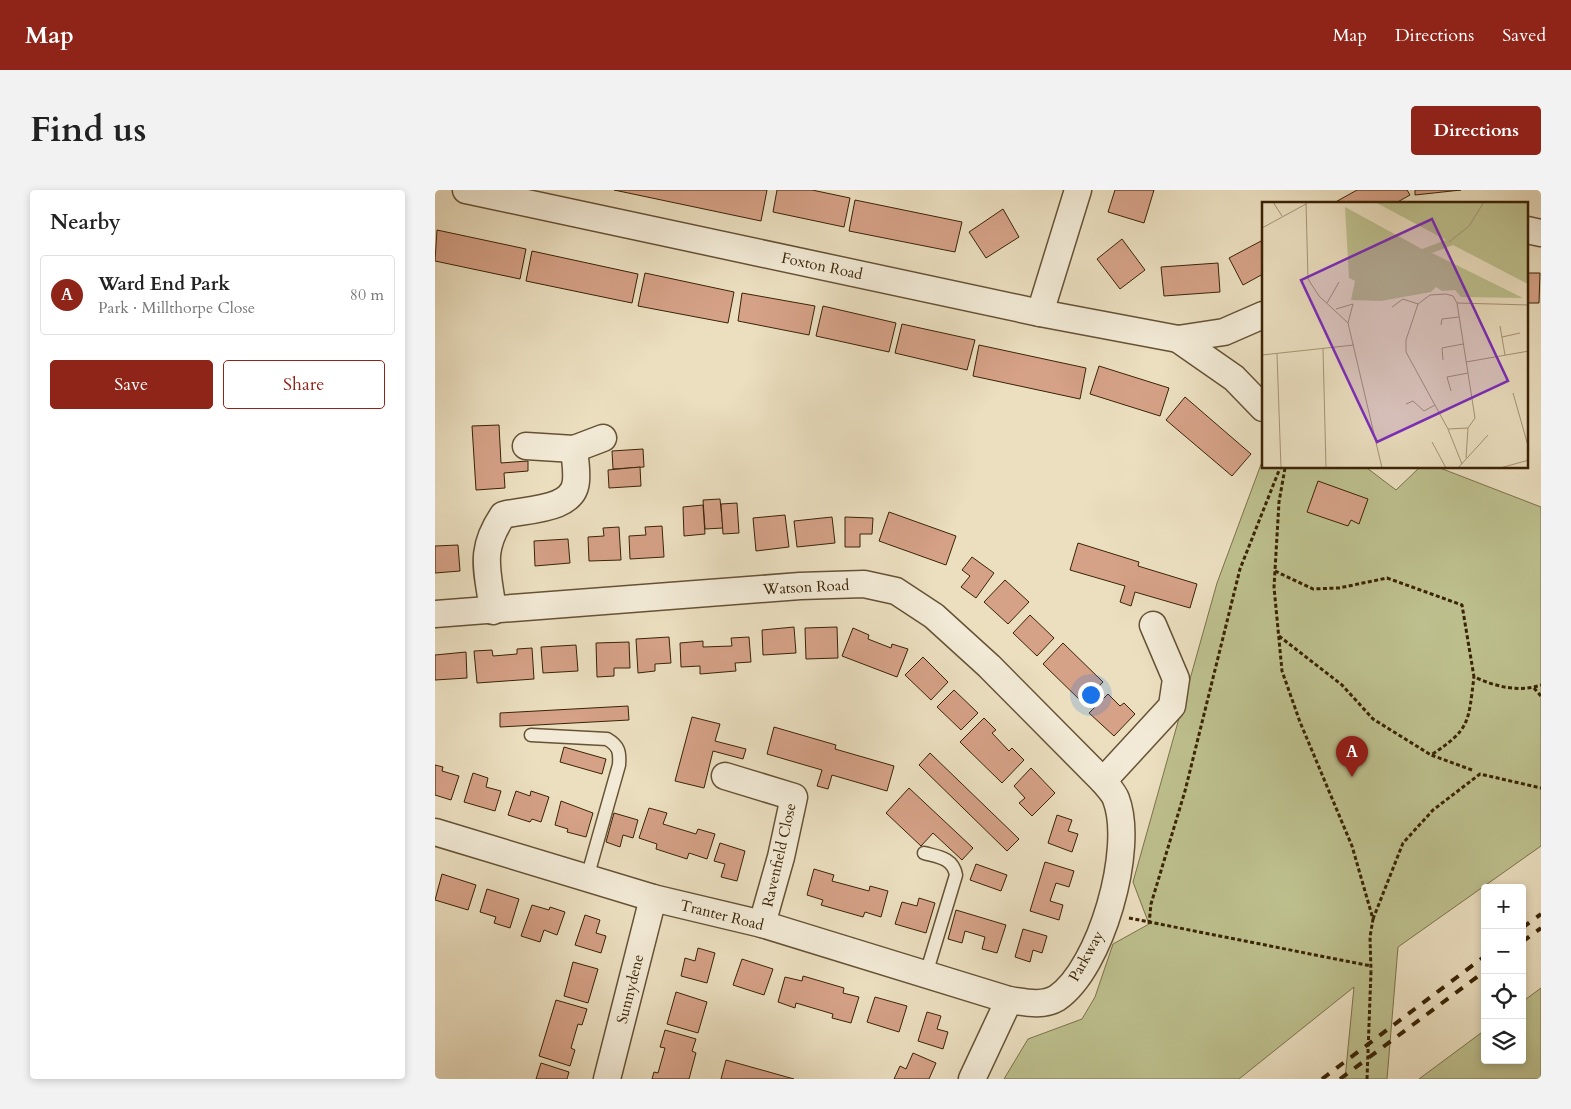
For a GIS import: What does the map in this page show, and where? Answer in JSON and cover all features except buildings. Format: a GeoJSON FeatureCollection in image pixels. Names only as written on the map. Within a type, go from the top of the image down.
{"type":"FeatureCollection","features":[{"type":"Feature","properties":{"kind":"street","name":"Foxton Road"},"geometry":{"type":"LineString","coordinates":[[466,190],[1039,313],[1178,338]]}},
{"type":"Feature","properties":{"kind":"street"},"geometry":{"type":"LineString","coordinates":[[1039,313],[1078,190]]}},
{"type":"Feature","properties":{"kind":"street"},"geometry":{"type":"LineString","coordinates":[[1178,338],[1224,332],[1262,315]]}},
{"type":"Feature","properties":{"kind":"street"},"geometry":{"type":"LineString","coordinates":[[1178,338],[1235,378],[1262,407]]}},
{"type":"Feature","properties":{"kind":"street"},"geometry":{"type":"LineString","coordinates":[[526,446],[574,449],[603,438]]}},
{"type":"Feature","properties":{"kind":"street"},"geometry":{"type":"LineString","coordinates":[[493,611],[486,551],[491,533],[503,515],[555,506],[571,496],[576,482],[574,449]]}},
{"type":"Feature","properties":{"kind":"street","name":"Watson Road"},"geometry":{"type":"LineString","coordinates":[[435,614],[799,586],[864,584],[896,591],[941,622],[989,666],[1103,781]]}},
{"type":"Feature","properties":{"kind":"street"},"geometry":{"type":"LineString","coordinates":[[1103,781],[1172,706],[1176,680],[1153,625]]}},
{"type":"Feature","properties":{"kind":"street","name":"Ravenfield Close"},"geometry":{"type":"LineString","coordinates":[[725,776],[794,797],[781,857],[762,924]]}},
{"type":"Feature","properties":{"kind":"street","name":"Parkway"},"geometry":{"type":"LineString","coordinates":[[1009,1000],[1037,1004],[1055,999],[1074,983],[1087,961],[1109,912],[1120,868],[1122,828],[1116,798],[1103,781]]}},
{"type":"Feature","properties":{"kind":"street","name":"Tranter Road"},"geometry":{"type":"LineString","coordinates":[[435,832],[653,898],[762,924],[1009,1000]]}},
{"type":"Feature","properties":{"kind":"street","name":"Sunnydene"},"geometry":{"type":"LineString","coordinates":[[607,1079],[653,898]]}},
{"type":"Feature","properties":{"kind":"street"},"geometry":{"type":"LineString","coordinates":[[972,1079],[1009,1000]]}},
{"type":"Feature","properties":{"kind":"lane"},"geometry":{"type":"LineString","coordinates":[[531,735],[607,739],[614,743],[620,751],[619,764],[587,878]]}},
{"type":"Feature","properties":{"kind":"lane"},"geometry":{"type":"LineString","coordinates":[[924,852],[947,859],[955,868],[956,875],[926,974]]}},
{"type":"Feature","properties":{"kind":"path"},"geometry":{"type":"LineString","coordinates":[[1280,469],[1240,570],[1185,791],[1151,904],[1149,924],[1371,966]]}},
{"type":"Feature","properties":{"kind":"path"},"geometry":{"type":"LineString","coordinates":[[1285,469],[1279,502],[1275,571],[1282,671],[1300,722],[1351,846],[1373,919]]}},
{"type":"Feature","properties":{"kind":"path"},"geometry":{"type":"LineString","coordinates":[[1275,571],[1313,589],[1339,588],[1387,578],[1462,605],[1474,677],[1468,719],[1456,738],[1431,755]]}},
{"type":"Feature","properties":{"kind":"path"},"geometry":{"type":"LineString","coordinates":[[1279,636],[1342,685],[1373,719],[1431,755],[1472,770]]}},
{"type":"Feature","properties":{"kind":"path"},"geometry":{"type":"LineString","coordinates":[[1474,677],[1500,688],[1534,688],[1541,685]]}},
{"type":"Feature","properties":{"kind":"path"},"geometry":{"type":"LineString","coordinates":[[1534,688],[1541,696]]}},
{"type":"Feature","properties":{"kind":"path"},"geometry":{"type":"LineString","coordinates":[[1367,1079],[1371,971],[1370,937],[1373,919],[1403,843],[1433,810],[1480,774],[1541,788]]}},
{"type":"Feature","properties":{"kind":"green space"},"geometry":{"type":"Polygon","coordinates":[[[1262,462],[1262,469],[1368,469],[1396,490],[1418,469],[1443,469],[1541,507],[1541,846],[1487,884],[1481,884],[1481,888],[1398,947],[1387,1079],[1345,1079],[1354,987],[1239,1079],[1004,1079],[1028,1039],[1082,1019],[1095,997],[1113,944],[1149,924],[1133,882],[1217,583],[1262,462]]]}},
{"type":"Feature","properties":{"kind":"green space"},"geometry":{"type":"Polygon","coordinates":[[[1541,988],[1541,1079],[1419,1079],[1481,1033],[1481,1064],[1526,1064],[1526,999],[1541,988]]]}},
{"type":"Feature","properties":{"kind":"railway"},"geometry":{"type":"LineString","coordinates":[[1526,925],[1541,914]]}},
{"type":"Feature","properties":{"kind":"railway"},"geometry":{"type":"LineString","coordinates":[[1526,939],[1541,928]]}},
{"type":"Feature","properties":{"kind":"railway"},"geometry":{"type":"LineString","coordinates":[[1322,1079],[1481,959]]}},
{"type":"Feature","properties":{"kind":"railway"},"geometry":{"type":"LineString","coordinates":[[1340,1079],[1481,974]]}},
{"type":"Feature","properties":{"kind":"place","name":"Ward End Park"},"geometry":{"type":"Point","coordinates":[1352,777]}}]}
